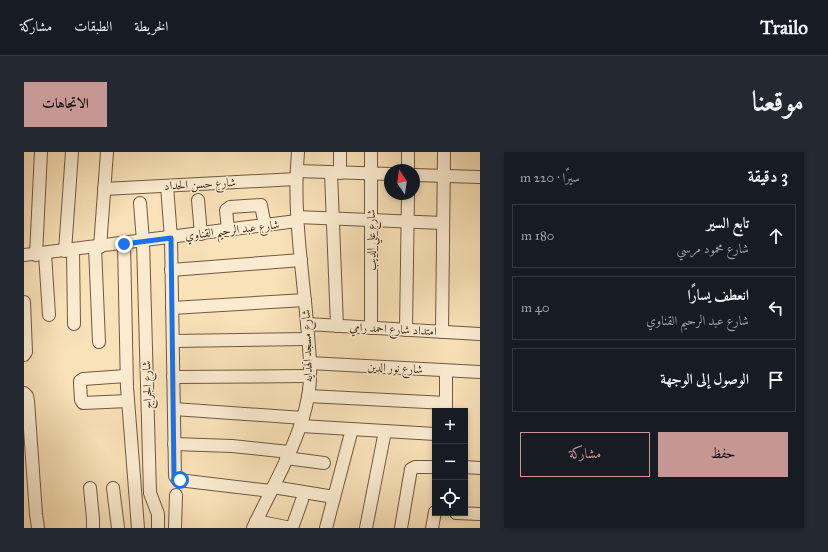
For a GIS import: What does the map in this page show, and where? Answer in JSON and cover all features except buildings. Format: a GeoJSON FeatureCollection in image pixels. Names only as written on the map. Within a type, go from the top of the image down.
{"type":"FeatureCollection","features":[{"type":"Feature","properties":{"kind":"street"},"geometry":{"type":"LineString","coordinates":[[41,152],[35,255],[49,315]]}},
{"type":"Feature","properties":{"kind":"street"},"geometry":{"type":"LineString","coordinates":[[72,152],[69,251],[74,324]]}},
{"type":"Feature","properties":{"kind":"street"},"geometry":{"type":"LineString","coordinates":[[99,342],[98,247],[107,152]]}},
{"type":"Feature","properties":{"kind":"street","name":"شارع مسجد الهدايه"},"geometry":{"type":"LineString","coordinates":[[255,524],[302,422],[308,396],[308,339],[297,219],[296,175],[298,152]]}},
{"type":"Feature","properties":{"kind":"street"},"geometry":{"type":"LineString","coordinates":[[337,326],[333,218],[336,173],[340,152]]}},
{"type":"Feature","properties":{"kind":"street","name":"شارع علي الديب"},"geometry":{"type":"LineString","coordinates":[[371,152],[371,328]]}},
{"type":"Feature","properties":{"kind":"street"},"geometry":{"type":"LineString","coordinates":[[408,152],[408,164]]}},
{"type":"Feature","properties":{"kind":"street"},"geometry":{"type":"LineString","coordinates":[[442,332],[444,152]]}},
{"type":"Feature","properties":{"kind":"street","name":"شارع حسن الحداد"},"geometry":{"type":"LineString","coordinates":[[104,189],[167,186],[296,175],[336,173],[384,174]]}},
{"type":"Feature","properties":{"kind":"street"},"geometry":{"type":"LineString","coordinates":[[420,175],[480,177]]}},
{"type":"Feature","properties":{"kind":"street"},"geometry":{"type":"LineString","coordinates":[[167,186],[171,238],[174,476],[180,480],[334,496]]}},
{"type":"Feature","properties":{"kind":"street"},"geometry":{"type":"LineString","coordinates":[[198,200],[201,234]]}},
{"type":"Feature","properties":{"kind":"street"},"geometry":{"type":"LineString","coordinates":[[406,330],[408,200]]}},
{"type":"Feature","properties":{"kind":"street","name":"شارع الجراج"},"geometry":{"type":"LineString","coordinates":[[140,203],[143,241],[150,493],[158,514],[158,528]]}},
{"type":"Feature","properties":{"kind":"street"},"geometry":{"type":"LineString","coordinates":[[228,230],[226,210],[230,207],[261,205],[265,226]]}},
{"type":"Feature","properties":{"kind":"street","name":"شارع عبد الرحيم القناوي"},"geometry":{"type":"LineString","coordinates":[[35,255],[265,226],[297,219],[333,218],[443,223]]}},
{"type":"Feature","properties":{"kind":"street"},"geometry":{"type":"LineString","coordinates":[[124,244],[126,376],[138,528]]}},
{"type":"Feature","properties":{"kind":"street"},"geometry":{"type":"LineString","coordinates":[[171,270],[301,260]]}},
{"type":"Feature","properties":{"kind":"street"},"geometry":{"type":"LineString","coordinates":[[172,308],[305,300]]}},
{"type":"Feature","properties":{"kind":"street"},"geometry":{"type":"LineString","coordinates":[[24,302],[26,352],[24,355]]}},
{"type":"Feature","properties":{"kind":"street","name":"امتداد شارع احمد رامي"},"geometry":{"type":"LineString","coordinates":[[307,324],[480,334]]}},
{"type":"Feature","properties":{"kind":"street"},"geometry":{"type":"LineString","coordinates":[[172,341],[308,339]]}},
{"type":"Feature","properties":{"kind":"street","name":"شارع نور الدين"},"geometry":{"type":"LineString","coordinates":[[173,377],[309,370],[480,372]]}},
{"type":"Feature","properties":{"kind":"street"},"geometry":{"type":"LineString","coordinates":[[308,396],[446,407],[446,371]]}},
{"type":"Feature","properties":{"kind":"street"},"geometry":{"type":"LineString","coordinates":[[126,376],[81,380],[80,383],[83,403],[128,400]]}},
{"type":"Feature","properties":{"kind":"street"},"geometry":{"type":"LineString","coordinates":[[24,393],[27,396],[29,480],[38,528]]}},
{"type":"Feature","properties":{"kind":"street"},"geometry":{"type":"LineString","coordinates":[[174,409],[302,422],[352,429],[432,434]]}},
{"type":"Feature","properties":{"kind":"street"},"geometry":{"type":"LineString","coordinates":[[326,528],[352,429]]}},
{"type":"Feature","properties":{"kind":"street"},"geometry":{"type":"LineString","coordinates":[[366,528],[385,431]]}},
{"type":"Feature","properties":{"kind":"street"},"geometry":{"type":"LineString","coordinates":[[174,444],[232,446],[288,455],[324,464]]}},
{"type":"Feature","properties":{"kind":"street"},"geometry":{"type":"LineString","coordinates":[[401,528],[412,468],[432,467]]}},
{"type":"Feature","properties":{"kind":"street"},"geometry":{"type":"LineString","coordinates":[[468,467],[480,468]]}},
{"type":"Feature","properties":{"kind":"street"},"geometry":{"type":"LineString","coordinates":[[90,488],[93,528]]}},
{"type":"Feature","properties":{"kind":"street"},"geometry":{"type":"LineString","coordinates":[[114,488],[118,528]]}},
{"type":"Feature","properties":{"kind":"street"},"geometry":{"type":"LineString","coordinates":[[175,528],[176,495]]}},
{"type":"Feature","properties":{"kind":"street"},"geometry":{"type":"LineString","coordinates":[[255,524],[291,528],[302,500]]}},
{"type":"Feature","properties":{"kind":"street"},"geometry":{"type":"LineString","coordinates":[[136,502],[154,502]]}},
{"type":"Feature","properties":{"kind":"street"},"geometry":{"type":"LineString","coordinates":[[468,514],[480,514]]}},
{"type":"Feature","properties":{"kind":"street"},"geometry":{"type":"LineString","coordinates":[[432,528],[434,516]]}},
{"type":"Feature","properties":{"kind":"route"},"geometry":{"type":"LineString","coordinates":[[124,244],[171,238],[174,476],[180,480]]}}]}
